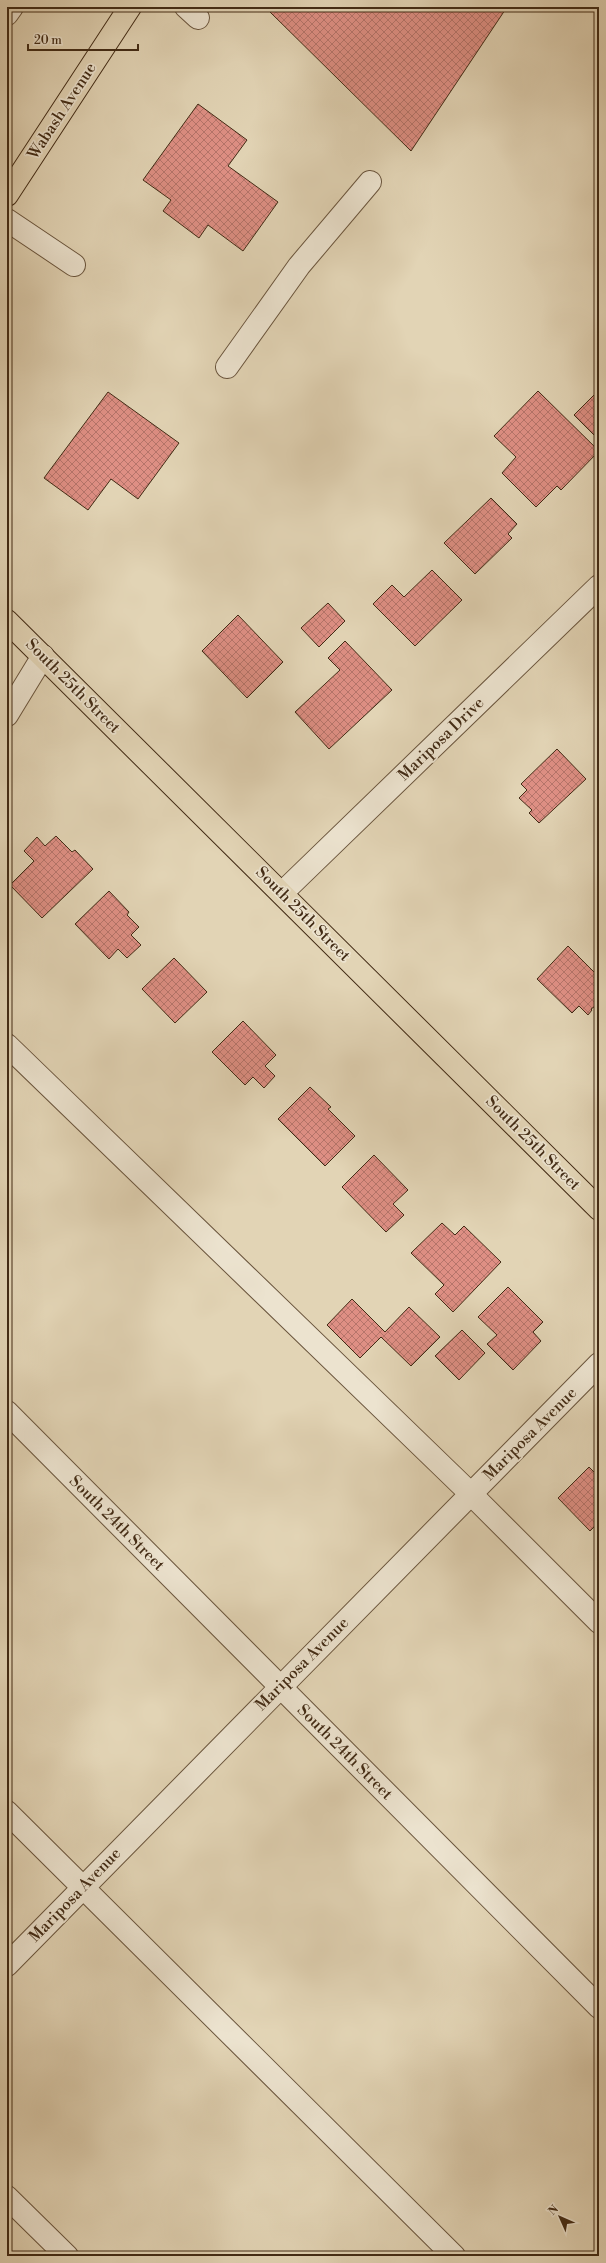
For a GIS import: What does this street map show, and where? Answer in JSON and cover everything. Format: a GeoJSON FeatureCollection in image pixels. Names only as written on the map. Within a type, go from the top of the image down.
{"type":"FeatureCollection","features":[{"type":"Feature","properties":{"kind":"main road","name":"Wabash Avenue"},"geometry":{"type":"LineString","coordinates":[[7,195],[130,7]]}},
{"type":"Feature","properties":{"kind":"main road","name":"South 25th Street"},"geometry":{"type":"LineString","coordinates":[[7,621],[599,1209]]}},
{"type":"Feature","properties":{"kind":"street"},"geometry":{"type":"LineString","coordinates":[[7,14],[12,7]]}},
{"type":"Feature","properties":{"kind":"street"},"geometry":{"type":"LineString","coordinates":[[227,368],[299,266],[370,182]]}},
{"type":"Feature","properties":{"kind":"street"},"geometry":{"type":"LineString","coordinates":[[7,220],[74,266]]}},
{"type":"Feature","properties":{"kind":"street","name":"Mariposa Drive"},"geometry":{"type":"LineString","coordinates":[[282,893],[599,586]]}},
{"type":"Feature","properties":{"kind":"street"},"geometry":{"type":"LineString","coordinates":[[7,715],[43,656]]}},
{"type":"Feature","properties":{"kind":"street"},"geometry":{"type":"LineString","coordinates":[[7,1045],[471,1494],[599,1622]]}},
{"type":"Feature","properties":{"kind":"street","name":"Mariposa Avenue"},"geometry":{"type":"LineString","coordinates":[[7,1965],[279,1686],[599,1364]]}},
{"type":"Feature","properties":{"kind":"street","name":"South 24th Street"},"geometry":{"type":"LineString","coordinates":[[7,1412],[599,2007]]}},
{"type":"Feature","properties":{"kind":"street"},"geometry":{"type":"LineString","coordinates":[[7,1812],[454,2256]]}},
{"type":"Feature","properties":{"kind":"street"},"geometry":{"type":"LineString","coordinates":[[7,2197],[67,2256]]}},
{"type":"Feature","properties":{"kind":"building"},"geometry":{"type":"Polygon","coordinates":[[[272,7],[507,7],[411,151],[269,11],[272,7]]]}},
{"type":"Feature","properties":{"kind":"building"},"geometry":{"type":"Polygon","coordinates":[[[198,104],[247,140],[228,166],[278,202],[243,251],[208,225],[199,238],[163,211],[171,200],[143,180],[198,104]]]}},
{"type":"Feature","properties":{"kind":"building"},"geometry":{"type":"Polygon","coordinates":[[[599,390],[599,440],[574,415],[599,390]]]}},
{"type":"Feature","properties":{"kind":"building"},"geometry":{"type":"Polygon","coordinates":[[[538,391],[599,451],[561,490],[557,486],[536,507],[502,473],[516,457],[494,436],[538,391]]]}},
{"type":"Feature","properties":{"kind":"building"},"geometry":{"type":"Polygon","coordinates":[[[108,392],[179,443],[138,499],[111,479],[88,510],[44,478],[108,392]]]}},
{"type":"Feature","properties":{"kind":"building"},"geometry":{"type":"Polygon","coordinates":[[[491,498],[517,524],[508,534],[512,538],[475,574],[444,543],[491,498]]]}},
{"type":"Feature","properties":{"kind":"building"},"geometry":{"type":"Polygon","coordinates":[[[432,570],[462,600],[415,646],[373,604],[392,585],[404,597],[432,570]]]}},
{"type":"Feature","properties":{"kind":"building"},"geometry":{"type":"Polygon","coordinates":[[[328,603],[345,621],[319,647],[301,628],[328,603]]]}},
{"type":"Feature","properties":{"kind":"building"},"geometry":{"type":"Polygon","coordinates":[[[238,615],[283,662],[247,698],[202,651],[238,615]]]}},
{"type":"Feature","properties":{"kind":"building"},"geometry":{"type":"Polygon","coordinates":[[[345,641],[392,690],[329,749],[295,712],[340,670],[328,658],[345,641]]]}},
{"type":"Feature","properties":{"kind":"building"},"geometry":{"type":"Polygon","coordinates":[[[557,749],[586,779],[539,823],[529,813],[532,810],[519,798],[527,790],[521,784],[557,749]]]}},
{"type":"Feature","properties":{"kind":"building"},"geometry":{"type":"Polygon","coordinates":[[[56,836],[72,852],[75,850],[93,869],[42,918],[10,885],[34,861],[24,851],[37,837],[45,846],[56,836]]]}},
{"type":"Feature","properties":{"kind":"building"},"geometry":{"type":"Polygon","coordinates":[[[109,891],[129,912],[127,915],[139,927],[131,935],[141,945],[127,958],[118,949],[109,959],[75,924],[109,891]]]}},
{"type":"Feature","properties":{"kind":"building"},"geometry":{"type":"Polygon","coordinates":[[[568,946],[599,977],[599,1010],[594,1007],[588,1015],[579,1006],[572,1013],[537,979],[568,946]]]}},
{"type":"Feature","properties":{"kind":"building"},"geometry":{"type":"Polygon","coordinates":[[[174,958],[207,992],[175,1023],[142,989],[174,958]]]}},
{"type":"Feature","properties":{"kind":"building"},"geometry":{"type":"Polygon","coordinates":[[[243,1021],[276,1055],[265,1066],[275,1076],[264,1088],[253,1077],[245,1085],[212,1052],[243,1021]]]}},
{"type":"Feature","properties":{"kind":"building"},"geometry":{"type":"Polygon","coordinates":[[[310,1087],[331,1107],[328,1109],[355,1136],[325,1166],[278,1119],[310,1087]]]}},
{"type":"Feature","properties":{"kind":"building"},"geometry":{"type":"Polygon","coordinates":[[[374,1155],[408,1190],[393,1204],[404,1215],[386,1232],[342,1187],[374,1155]]]}},
{"type":"Feature","properties":{"kind":"building"},"geometry":{"type":"Polygon","coordinates":[[[442,1223],[455,1235],[464,1226],[501,1262],[453,1312],[435,1294],[444,1285],[411,1253],[442,1223]]]}},
{"type":"Feature","properties":{"kind":"building"},"geometry":{"type":"Polygon","coordinates":[[[508,1287],[543,1322],[533,1332],[541,1341],[513,1370],[487,1344],[497,1335],[478,1317],[508,1287]]]}},
{"type":"Feature","properties":{"kind":"building"},"geometry":{"type":"Polygon","coordinates":[[[352,1299],[385,1332],[409,1307],[440,1337],[411,1366],[381,1337],[360,1358],[327,1325],[352,1299]]]}},
{"type":"Feature","properties":{"kind":"building"},"geometry":{"type":"Polygon","coordinates":[[[462,1330],[485,1353],[459,1380],[435,1356],[462,1330]]]}},
{"type":"Feature","properties":{"kind":"building"},"geometry":{"type":"Polygon","coordinates":[[[589,1467],[599,1477],[599,1522],[590,1531],[558,1498],[589,1467]]]}}]}
